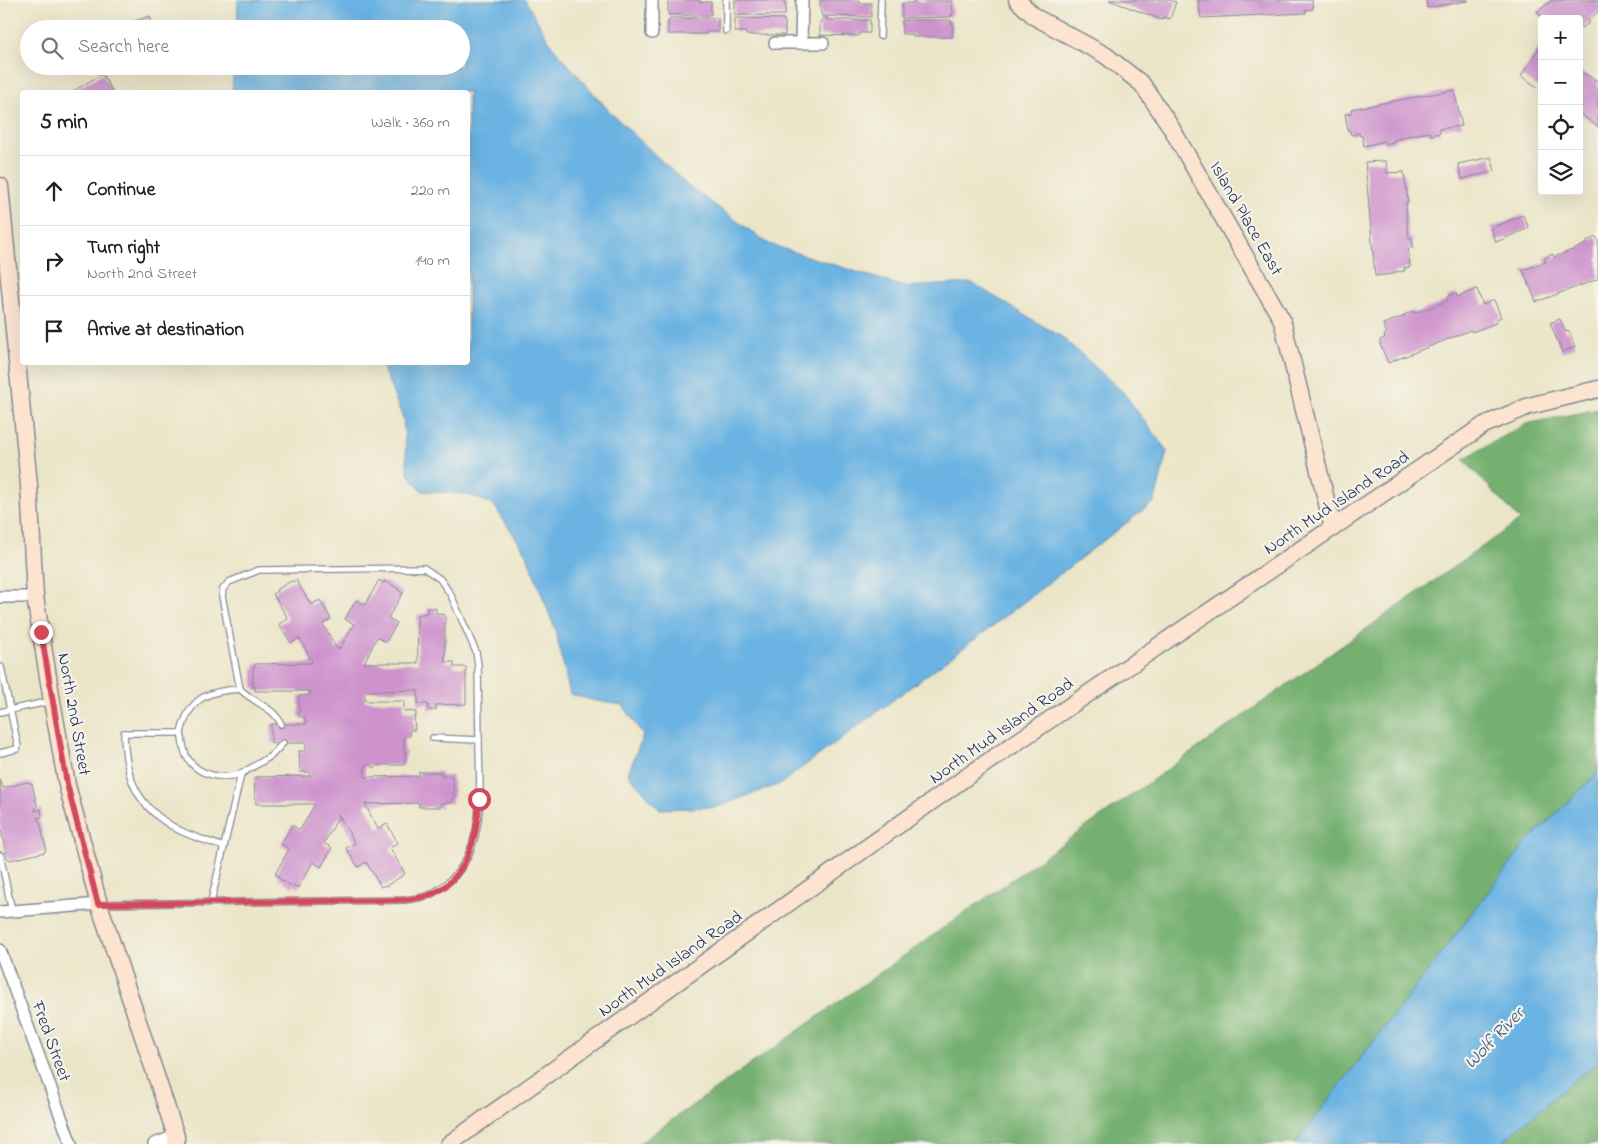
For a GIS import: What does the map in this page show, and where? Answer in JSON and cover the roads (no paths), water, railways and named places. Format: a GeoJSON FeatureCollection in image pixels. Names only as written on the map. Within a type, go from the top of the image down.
{"type":"FeatureCollection","features":[{"type":"Feature","properties":{"kind":"street"},"geometry":{"type":"LineString","coordinates":[[652,0],[652,33]]}},
{"type":"Feature","properties":{"kind":"street"},"geometry":{"type":"LineString","coordinates":[[801,43],[802,0]]}},
{"type":"Feature","properties":{"kind":"street","name":"Island Place East"},"geometry":{"type":"LineString","coordinates":[[1017,0],[1035,17],[1105,55],[1142,84],[1169,124],[1282,320],[1333,528]]}},
{"type":"Feature","properties":{"kind":"street"},"geometry":{"type":"LineString","coordinates":[[775,43],[823,43]]}},
{"type":"Feature","properties":{"kind":"street","name":"North 2nd Street"},"geometry":{"type":"LineString","coordinates":[[0,186],[6,305],[29,485],[36,597],[67,784],[98,904],[176,1140]]}},
{"type":"Feature","properties":{"kind":"street","name":"North Mud Island Road"},"geometry":{"type":"LineString","coordinates":[[449,1144],[986,763],[1484,426],[1529,406],[1598,389]]}},
{"type":"Feature","properties":{"kind":"street"},"geometry":{"type":"LineString","coordinates":[[0,597],[36,597]]}},
{"type":"Feature","properties":{"kind":"street"},"geometry":{"type":"LineString","coordinates":[[6,912],[98,904]]}},
{"type":"Feature","properties":{"kind":"street","name":"Fred Street"},"geometry":{"type":"LineString","coordinates":[[0,950],[71,1144]]}},
{"type":"Feature","properties":{"kind":"street"},"geometry":{"type":"LineString","coordinates":[[154,1144],[176,1140]]}},
{"type":"Feature","properties":{"kind":"lane"},"geometry":{"type":"LineString","coordinates":[[726,0],[726,31]]}},
{"type":"Feature","properties":{"kind":"lane"},"geometry":{"type":"LineString","coordinates":[[880,36],[881,0]]}},
{"type":"Feature","properties":{"kind":"lane"},"geometry":{"type":"LineString","coordinates":[[98,904],[404,900],[427,896],[440,889],[456,875],[466,860],[478,818],[478,665],[476,652],[451,595],[440,580],[424,568],[259,570],[229,582],[223,589],[222,596],[240,688],[279,718],[282,724]]}},
{"type":"Feature","properties":{"kind":"lane"},"geometry":{"type":"LineString","coordinates":[[0,753],[17,749],[18,746],[1,667]]}},
{"type":"Feature","properties":{"kind":"lane"},"geometry":{"type":"LineString","coordinates":[[240,688],[213,693],[196,702],[188,710],[181,733],[188,760],[199,769],[218,777],[230,777],[242,774],[271,756],[282,743]]}},
{"type":"Feature","properties":{"kind":"lane"},"geometry":{"type":"LineString","coordinates":[[0,712],[52,702]]}},
{"type":"Feature","properties":{"kind":"lane"},"geometry":{"type":"LineString","coordinates":[[181,733],[124,734],[128,771],[136,791],[153,812],[178,830],[224,847]]}},
{"type":"Feature","properties":{"kind":"lane"},"geometry":{"type":"LineString","coordinates":[[433,738],[479,740]]}},
{"type":"Feature","properties":{"kind":"lane"},"geometry":{"type":"LineString","coordinates":[[211,902],[242,774]]}},
{"type":"Feature","properties":{"kind":"lane"},"geometry":{"type":"LineString","coordinates":[[0,856],[6,912]]}},
{"type":"Feature","properties":{"kind":"water"},"geometry":{"type":"Polygon","coordinates":[[[238,0],[525,0],[552,46],[611,113],[688,186],[769,244],[904,287],[972,283],[1063,338],[1123,392],[1167,451],[1155,501],[982,634],[780,784],[716,807],[659,809],[628,774],[643,735],[623,705],[596,701],[570,694],[555,629],[526,553],[493,504],[466,494],[422,491],[408,474],[403,418],[382,365],[470,365],[470,90],[232,90],[233,75],[470,75],[470,20],[237,20],[238,0]]]}},
{"type":"Feature","properties":{"kind":"water","name":"Wolf River"},"geometry":{"type":"Polygon","coordinates":[[[1598,773],[1598,1063],[1572,1082],[1500,1144],[1295,1144],[1525,844],[1598,773]]]}}]}
